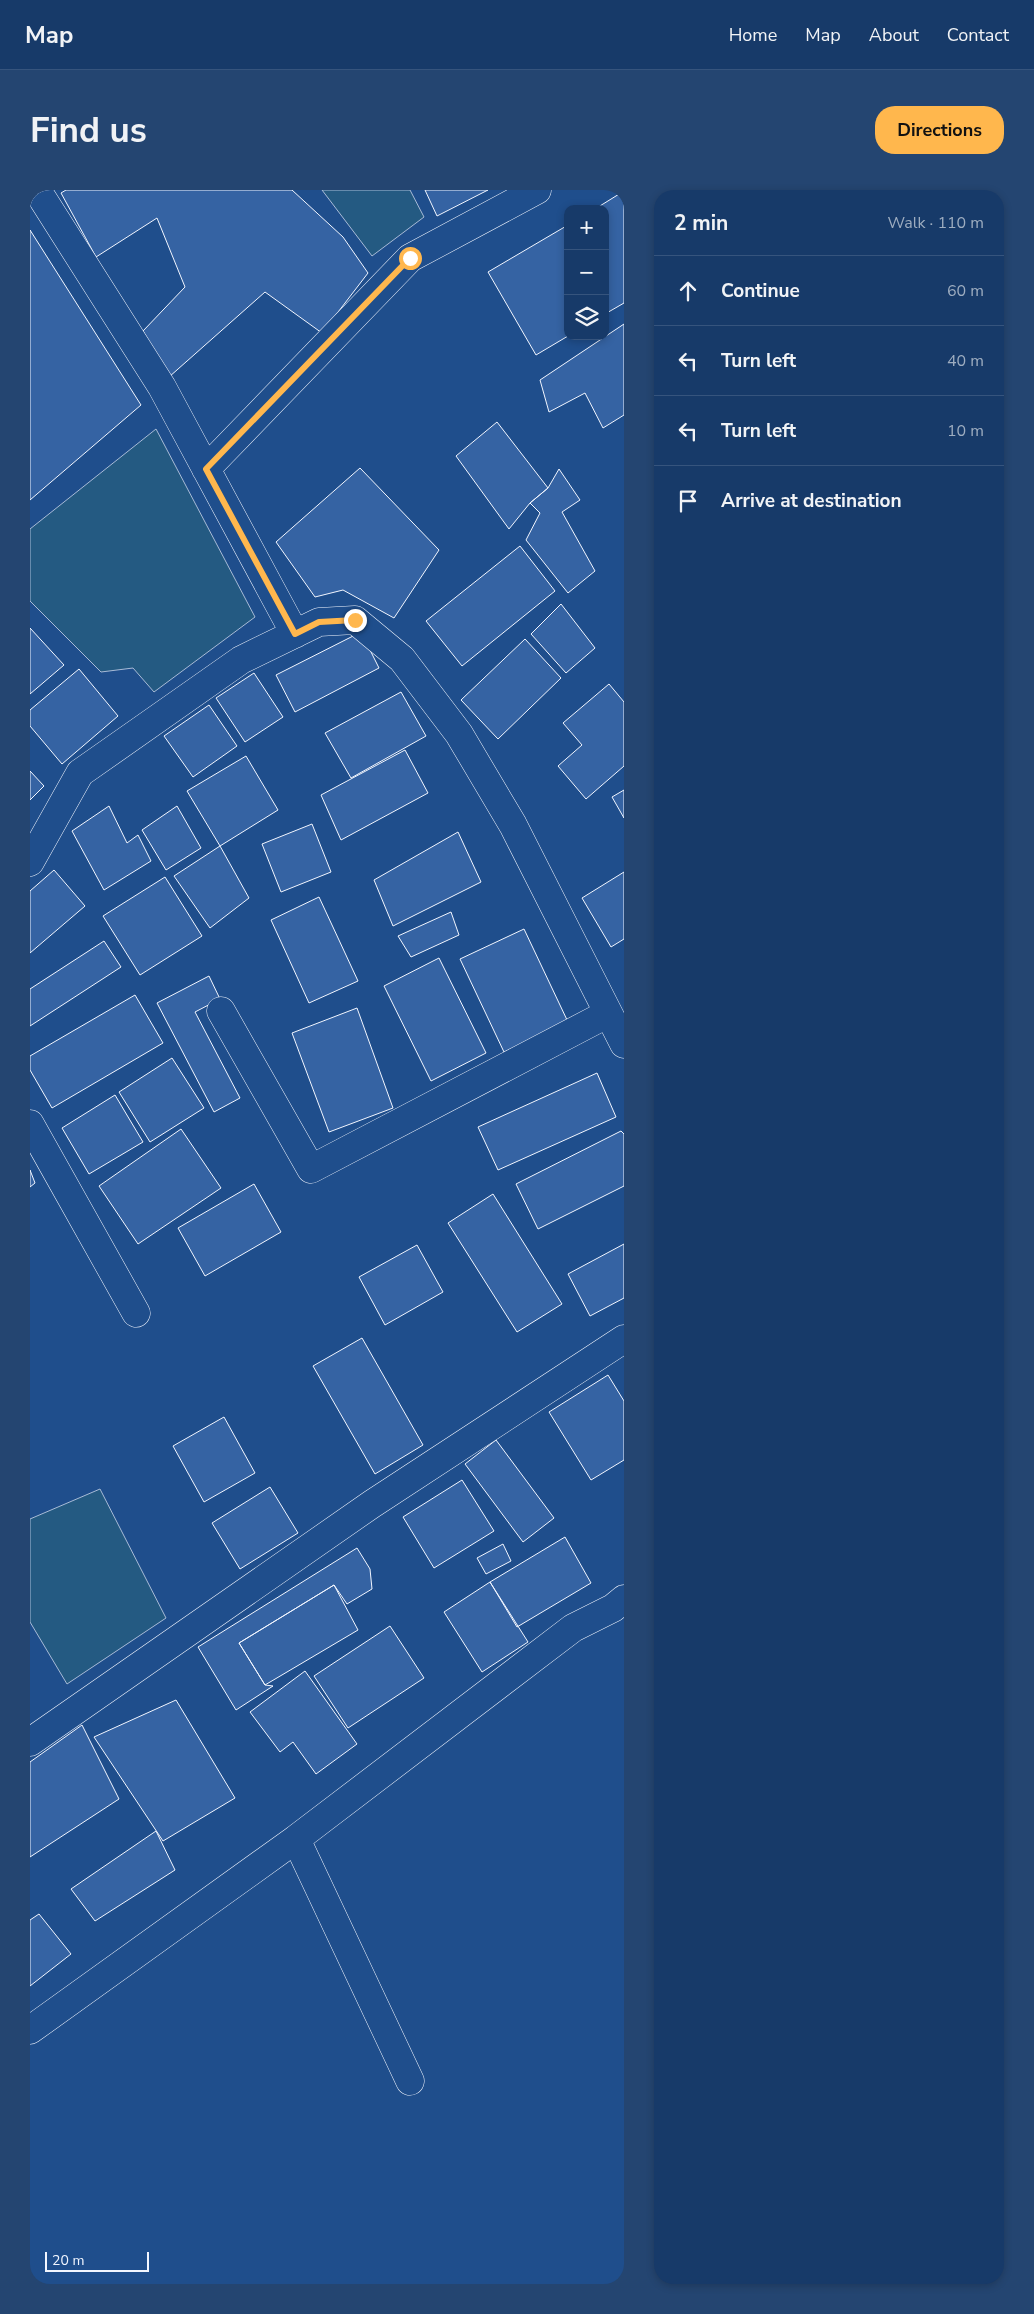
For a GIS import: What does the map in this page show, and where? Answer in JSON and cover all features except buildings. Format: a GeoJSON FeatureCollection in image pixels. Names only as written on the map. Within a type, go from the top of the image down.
{"type":"FeatureCollection","features":[{"type":"Feature","properties":{"kind":"street"},"geometry":{"type":"LineString","coordinates":[[30,193],[35,190],[162,387],[295,634]]}},
{"type":"Feature","properties":{"kind":"street"},"geometry":{"type":"LineString","coordinates":[[206,469],[410,258],[537,190]]}},
{"type":"Feature","properties":{"kind":"street"},"geometry":{"type":"LineString","coordinates":[[30,862],[80,773],[242,660],[319,622],[355,620],[402,659],[459,734],[513,825],[607,1014],[624,1044]]}},
{"type":"Feature","properties":{"kind":"street"},"geometry":{"type":"LineString","coordinates":[[222,1011],[311,1169],[607,1014]]}},
{"type":"Feature","properties":{"kind":"street"},"geometry":{"type":"LineString","coordinates":[[30,1124],[136,1313]]}},
{"type":"Feature","properties":{"kind":"street"},"geometry":{"type":"LineString","coordinates":[[30,1742],[372,1504],[624,1339]]}},
{"type":"Feature","properties":{"kind":"street"},"geometry":{"type":"LineString","coordinates":[[30,2030],[296,1839],[573,1628],[620,1610]]}},
{"type":"Feature","properties":{"kind":"street"},"geometry":{"type":"LineString","coordinates":[[296,1839],[410,2081]]}},
{"type":"Feature","properties":{"kind":"shaded area"},"geometry":{"type":"Polygon","coordinates":[[[322,190],[410,190],[424,217],[372,256],[322,190]]]}},
{"type":"Feature","properties":{"kind":"shaded area"},"geometry":{"type":"Polygon","coordinates":[[[156,429],[255,617],[154,692],[133,668],[101,672],[30,601],[30,529],[156,429]]]}},
{"type":"Feature","properties":{"kind":"shaded area"},"geometry":{"type":"Polygon","coordinates":[[[100,1489],[166,1618],[67,1684],[30,1622],[30,1519],[100,1489]]]}},
{"type":"Feature","properties":{"kind":"route"},"geometry":{"type":"LineString","coordinates":[[355,620],[319,622],[295,634],[206,469],[410,258]]}}]}
